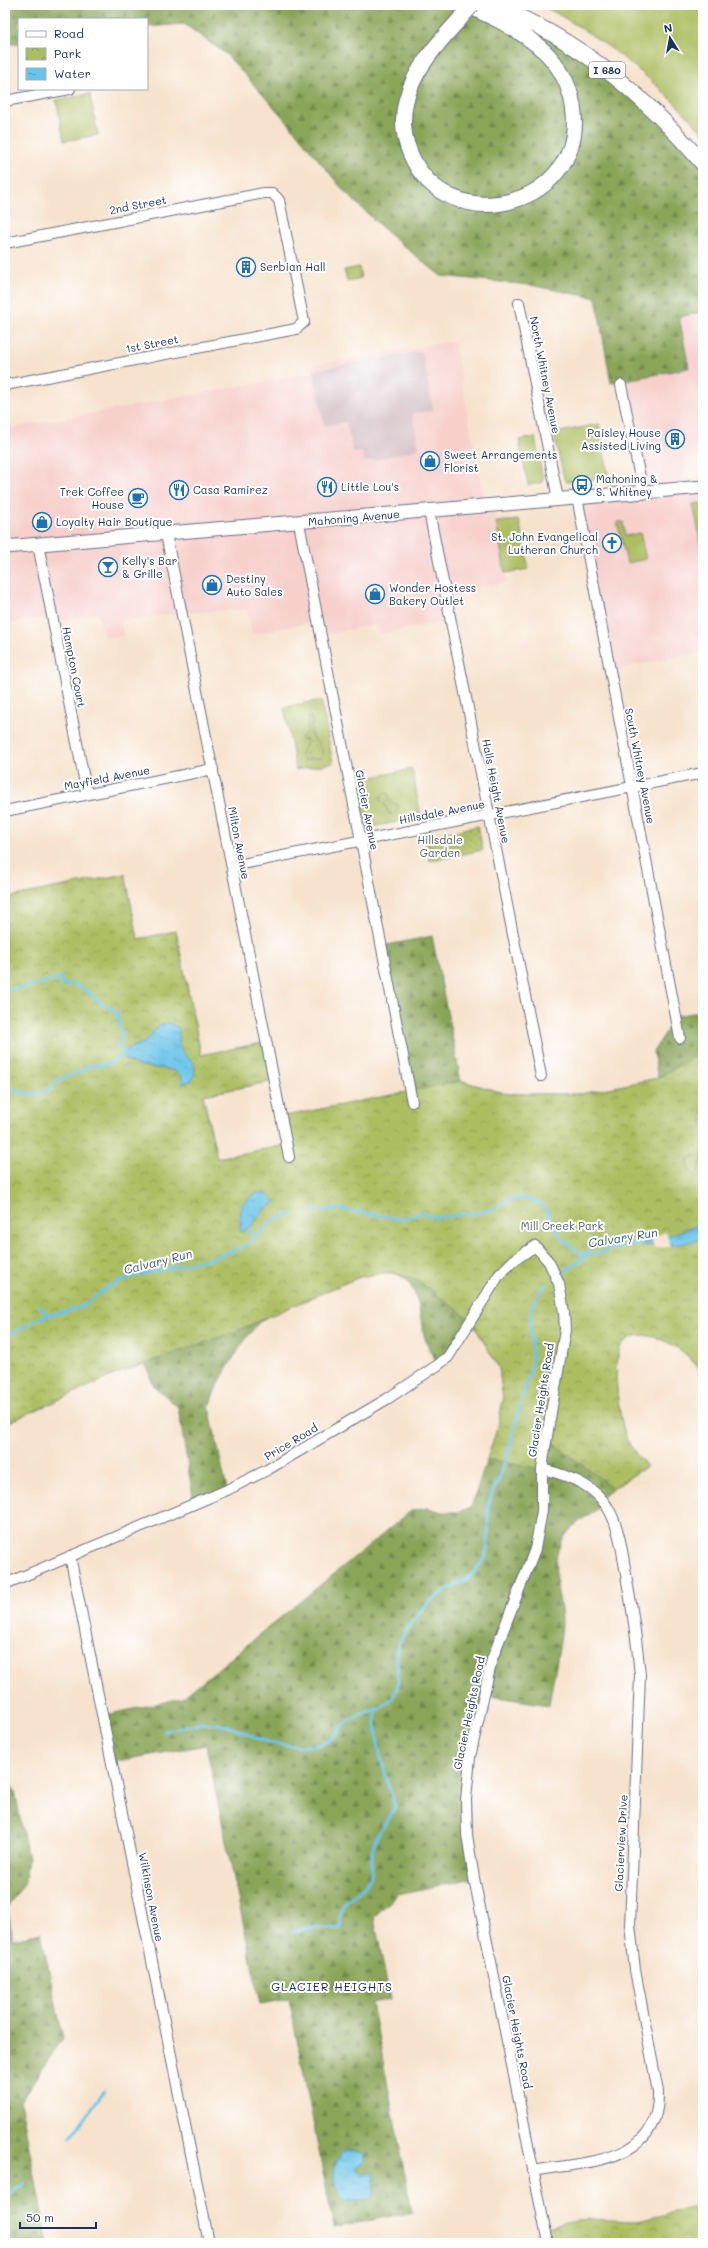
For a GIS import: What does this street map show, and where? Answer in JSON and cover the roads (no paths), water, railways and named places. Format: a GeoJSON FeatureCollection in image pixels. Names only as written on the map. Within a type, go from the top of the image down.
{"type":"FeatureCollection","features":[{"type":"Feature","properties":{"kind":"highway"},"geometry":{"type":"LineString","coordinates":[[466,5],[498,20],[544,52],[561,72],[572,99],[575,126],[573,140],[563,163],[549,181],[538,190],[515,201],[502,204],[480,204],[464,201],[443,192],[420,172],[406,144],[403,116],[407,92],[422,64],[459,20],[472,5]]}},
{"type":"Feature","properties":{"kind":"highway","name":"I 680"},"geometry":{"type":"LineString","coordinates":[[490,5],[535,24],[600,66],[646,104],[703,164]]}},
{"type":"Feature","properties":{"kind":"main road","name":"Mahoning Avenue"},"geometry":{"type":"LineString","coordinates":[[5,547],[703,487]]}},
{"type":"Feature","properties":{"kind":"street"},"geometry":{"type":"LineString","coordinates":[[5,101],[65,90]]}},
{"type":"Feature","properties":{"kind":"street","name":"2nd Street"},"geometry":{"type":"LineString","coordinates":[[5,243],[264,192],[275,194],[279,200],[304,318],[302,325]]}},
{"type":"Feature","properties":{"kind":"street","name":"North Whitney Avenue"},"geometry":{"type":"LineString","coordinates":[[519,303],[558,499]]}},
{"type":"Feature","properties":{"kind":"street","name":"1st Street"},"geometry":{"type":"LineString","coordinates":[[5,385],[296,329],[302,325]]}},
{"type":"Feature","properties":{"kind":"street"},"geometry":{"type":"LineString","coordinates":[[621,385],[644,492]]}},
{"type":"Feature","properties":{"kind":"street","name":"South Whitney Avenue"},"geometry":{"type":"LineString","coordinates":[[577,498],[680,1038]]}},
{"type":"Feature","properties":{"kind":"street","name":"Halls Height Avenue"},"geometry":{"type":"LineString","coordinates":[[429,511],[540,1076]]}},
{"type":"Feature","properties":{"kind":"street","name":"Glacier Avenue"},"geometry":{"type":"LineString","coordinates":[[299,522],[412,1102]]}},
{"type":"Feature","properties":{"kind":"street","name":"Milton Avenue"},"geometry":{"type":"LineString","coordinates":[[166,534],[289,1157]]}},
{"type":"Feature","properties":{"kind":"street","name":"Hampton Court"},"geometry":{"type":"LineString","coordinates":[[38,544],[87,794]]}},
{"type":"Feature","properties":{"kind":"street","name":"Mayfield Avenue"},"geometry":{"type":"LineString","coordinates":[[5,811],[213,770]]}},
{"type":"Feature","properties":{"kind":"street","name":"Hillsdale Avenue"},"geometry":{"type":"LineString","coordinates":[[232,866],[703,773]]}},
{"type":"Feature","properties":{"kind":"street","name":"Glacier Heights Road"},"geometry":{"type":"LineString","coordinates":[[535,1246],[549,1262],[559,1284],[565,1324],[542,1469],[542,1511],[535,1550],[492,1659],[470,1757],[466,1800],[468,1841],[474,1878],[548,2243]]}},
{"type":"Feature","properties":{"kind":"street","name":"Price Road"},"geometry":{"type":"LineString","coordinates":[[5,1584],[222,1492],[267,1470],[388,1398],[433,1368],[454,1349],[499,1275],[512,1261],[535,1246]]}},
{"type":"Feature","properties":{"kind":"street","name":"Glacierview Drive"},"geometry":{"type":"LineString","coordinates":[[533,2171],[598,2159],[630,2149],[646,2136],[653,2125],[658,2108],[658,2092],[635,1970],[630,1925],[640,1675],[636,1636],[621,1540],[613,1517],[598,1495],[573,1478],[542,1469]]}},
{"type":"Feature","properties":{"kind":"street","name":"Wilkinson Avenue"},"geometry":{"type":"LineString","coordinates":[[70,1556],[209,2243]]}},
{"type":"Feature","properties":{"kind":"water"},"geometry":{"type":"Polygon","coordinates":[[[168,1023],[178,1027],[179,1041],[182,1051],[191,1060],[195,1067],[193,1080],[183,1084],[181,1076],[176,1072],[136,1065],[122,1056],[129,1048],[146,1041],[159,1026],[168,1023]]]}},
{"type":"Feature","properties":{"kind":"water"},"geometry":{"type":"Polygon","coordinates":[[[255,1193],[268,1194],[276,1202],[264,1210],[253,1224],[242,1232],[240,1231],[241,1206],[255,1193]]]}},
{"type":"Feature","properties":{"kind":"water"},"geometry":{"type":"Polygon","coordinates":[[[703,1224],[703,1238],[695,1241],[672,1245],[639,1245],[703,1224]]]}},
{"type":"Feature","properties":{"kind":"water"},"geometry":{"type":"Polygon","coordinates":[[[345,2151],[357,2152],[365,2155],[365,2162],[357,2166],[357,2170],[362,2174],[370,2172],[373,2174],[375,2190],[370,2200],[346,2201],[337,2190],[334,2176],[335,2169],[340,2156],[345,2151]]]}},
{"type":"Feature","properties":{"kind":"waterway"},"geometry":{"type":"LineString","coordinates":[[5,991],[61,978],[62,986],[73,984],[83,988],[104,1005],[117,1012],[122,1037],[118,1047],[124,1052]]}},
{"type":"Feature","properties":{"kind":"waterway"},"geometry":{"type":"LineString","coordinates":[[5,1087],[28,1094],[41,1093],[49,1089],[62,1078],[80,1072],[87,1067],[110,1063],[122,1056]]}},
{"type":"Feature","properties":{"kind":"waterway","name":"Calvary Run"},"geometry":{"type":"LineString","coordinates":[[311,1211],[339,1209],[401,1219],[421,1213],[436,1218],[482,1212],[498,1207],[509,1200],[519,1198],[542,1204],[561,1237],[579,1253],[598,1254],[611,1249],[642,1244]]}},
{"type":"Feature","properties":{"kind":"waterway","name":"Calvary Run"},"geometry":{"type":"LineString","coordinates":[[5,1338],[39,1318],[82,1307],[110,1286],[132,1277],[221,1256],[238,1249],[249,1243],[275,1219],[293,1214]]}},
{"type":"Feature","properties":{"kind":"waterway"},"geometry":{"type":"LineString","coordinates":[[248,1229],[254,1238]]}},
{"type":"Feature","properties":{"kind":"waterway"},"geometry":{"type":"LineString","coordinates":[[560,1275],[588,1255]]}},
{"type":"Feature","properties":{"kind":"waterway"},"geometry":{"type":"LineString","coordinates":[[165,1731],[179,1727],[215,1724],[227,1726],[268,1742],[292,1746],[316,1745],[330,1740],[346,1723],[358,1715],[380,1707],[392,1698],[398,1685],[397,1651],[405,1633],[415,1618],[433,1599],[472,1574],[482,1562],[486,1554],[488,1542],[488,1510],[490,1500],[505,1462],[529,1378],[532,1354],[530,1324],[533,1305],[538,1294],[547,1283]]}},
{"type":"Feature","properties":{"kind":"waterway"},"geometry":{"type":"LineString","coordinates":[[40,1306],[47,1315]]}},
{"type":"Feature","properties":{"kind":"waterway"},"geometry":{"type":"LineString","coordinates":[[292,1933],[309,1927],[341,1929],[340,1917],[344,1903],[359,1892],[371,1876],[372,1851],[375,1841],[395,1807],[379,1747],[376,1711]]}},
{"type":"Feature","properties":{"kind":"waterway"},"geometry":{"type":"LineString","coordinates":[[71,2137],[104,2091]]}},
{"type":"Feature","properties":{"kind":"waterway"},"geometry":{"type":"LineString","coordinates":[[5,2196],[25,2184]]}},
{"type":"Feature","properties":{"kind":"place","name":"Serbian Hall"},"geometry":{"type":"Point","coordinates":[246,267]}},
{"type":"Feature","properties":{"kind":"place","name":"Paisley House Assisted Living"},"geometry":{"type":"Point","coordinates":[675,439]}},
{"type":"Feature","properties":{"kind":"place","name":"Sweet Arrangements Florist"},"geometry":{"type":"Point","coordinates":[430,461]}},
{"type":"Feature","properties":{"kind":"place","name":"Mahoning & S. Whitney"},"geometry":{"type":"Point","coordinates":[582,485]}},
{"type":"Feature","properties":{"kind":"place","name":"Little Lou's"},"geometry":{"type":"Point","coordinates":[327,487]}},
{"type":"Feature","properties":{"kind":"place","name":"Casa Ramirez"},"geometry":{"type":"Point","coordinates":[179,490]}},
{"type":"Feature","properties":{"kind":"place","name":"Trek Coffee House"},"geometry":{"type":"Point","coordinates":[138,498]}},
{"type":"Feature","properties":{"kind":"place","name":"Loyalty Hair Boutique"},"geometry":{"type":"Point","coordinates":[42,522]}},
{"type":"Feature","properties":{"kind":"place","name":"St. John Evangelical Lutheran Church"},"geometry":{"type":"Point","coordinates":[612,543]}},
{"type":"Feature","properties":{"kind":"place","name":"Kelly's Bar & Grille"},"geometry":{"type":"Point","coordinates":[108,567]}},
{"type":"Feature","properties":{"kind":"place","name":"Destiny Auto Sales"},"geometry":{"type":"Point","coordinates":[212,585]}},
{"type":"Feature","properties":{"kind":"place","name":"Wonder Hostess Bakery Outlet"},"geometry":{"type":"Point","coordinates":[375,594]}},
{"type":"Feature","properties":{"kind":"district","name":"GLACIER HEIGHTS"},"geometry":{"type":"Point","coordinates":[332,1987]}},
{"type":"Feature","properties":{"kind":"park label","name":"Hillsdale Garden"},"geometry":{"type":"Point","coordinates":[440,846]}},
{"type":"Feature","properties":{"kind":"park label","name":"Mill Creek Park"},"geometry":{"type":"Point","coordinates":[562,1226]}}]}
